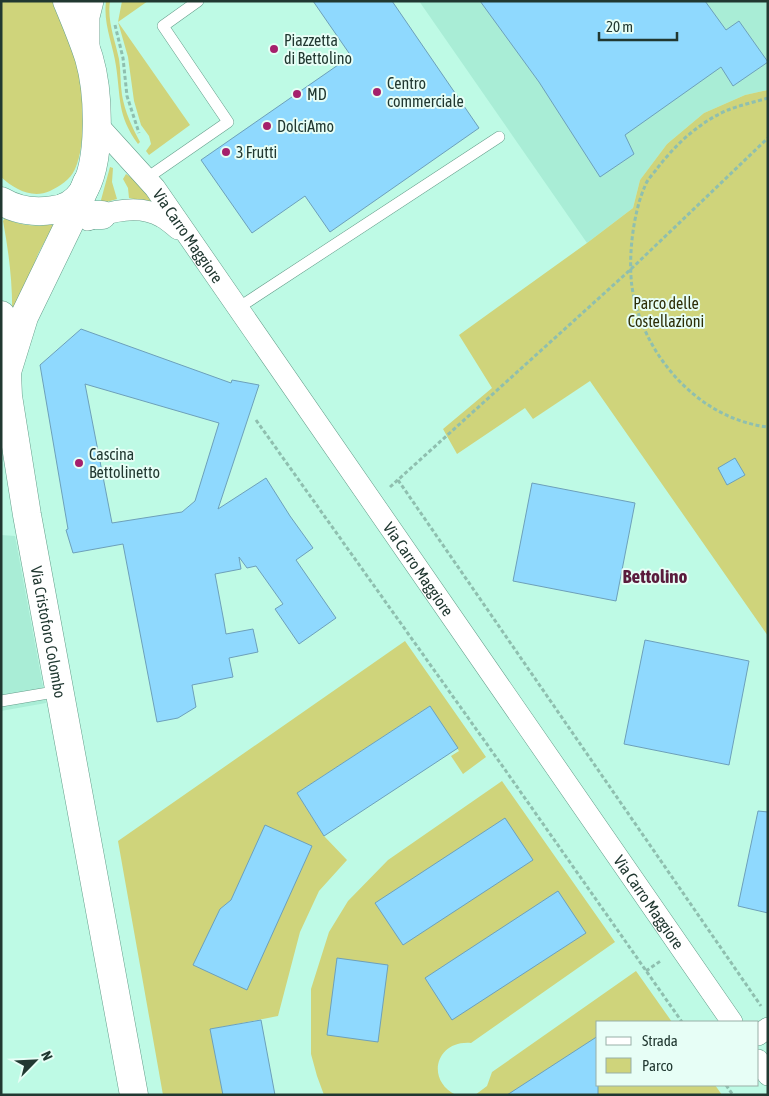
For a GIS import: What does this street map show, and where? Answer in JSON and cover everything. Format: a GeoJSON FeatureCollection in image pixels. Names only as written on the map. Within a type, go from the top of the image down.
{"type":"FeatureCollection","features":[{"type":"Feature","properties":{"kind":"main road","name":"Via Cristoforo Colombo"},"geometry":{"type":"LineString","coordinates":[[67,1],[89,59],[94,82],[96,124],[92,162],[87,182],[68,216],[24,316],[6,372],[12,428],[134,1095]]}},
{"type":"Feature","properties":{"kind":"main road"},"geometry":{"type":"LineString","coordinates":[[1,201],[37,212],[68,216],[102,215]]}},
{"type":"Feature","properties":{"kind":"main road"},"geometry":{"type":"LineString","coordinates":[[1,315],[6,372]]}},
{"type":"Feature","properties":{"kind":"street"},"geometry":{"type":"LineString","coordinates":[[89,59],[89,17],[93,1]]}},
{"type":"Feature","properties":{"kind":"street","name":"Via Carro Maggiore"},"geometry":{"type":"LineString","coordinates":[[96,124],[147,178],[731,1021]]}},
{"type":"Feature","properties":{"kind":"street"},"geometry":{"type":"LineString","coordinates":[[102,215],[123,210],[154,213],[188,236]]}},
{"type":"Feature","properties":{"kind":"street"},"geometry":{"type":"LineString","coordinates":[[759,1062],[768,1075]]}},
{"type":"Feature","properties":{"kind":"lane"},"geometry":{"type":"LineString","coordinates":[[147,178],[228,122],[163,26],[198,1]]}},
{"type":"Feature","properties":{"kind":"lane"},"geometry":{"type":"LineString","coordinates":[[238,308],[500,137]]}},
{"type":"Feature","properties":{"kind":"lane"},"geometry":{"type":"LineString","coordinates":[[1,701],[60,691]]}},
{"type":"Feature","properties":{"kind":"path"},"geometry":{"type":"LineString","coordinates":[[114,21],[123,58],[127,96],[140,138],[123,154]]}},
{"type":"Feature","properties":{"kind":"path"},"geometry":{"type":"LineString","coordinates":[[768,98],[727,110],[700,126],[670,152],[645,184],[634,223],[630,270],[641,323],[668,368],[685,388],[708,405],[732,418],[768,427]]}},
{"type":"Feature","properties":{"kind":"path"},"geometry":{"type":"LineString","coordinates":[[372,503],[630,270],[768,138]]}},
{"type":"Feature","properties":{"kind":"path"},"geometry":{"type":"LineString","coordinates":[[256,420],[681,1021]]}},
{"type":"Feature","properties":{"kind":"path"},"geometry":{"type":"LineString","coordinates":[[398,480],[762,1007]]}},
{"type":"Feature","properties":{"kind":"shaded area"},"geometry":{"type":"Polygon","coordinates":[[[419,1],[768,1],[768,90],[745,95],[704,113],[667,144],[640,180],[633,208],[587,243],[419,1]]]}},
{"type":"Feature","properties":{"kind":"shaded area"},"geometry":{"type":"Polygon","coordinates":[[[1,535],[15,536],[46,703],[1,711],[1,535]]]}},
{"type":"Feature","properties":{"kind":"green space"},"geometry":{"type":"Polygon","coordinates":[[[1,1],[54,1],[77,58],[83,99],[83,130],[79,158],[73,173],[68,179],[50,191],[43,193],[24,192],[1,177],[1,1]]]}},
{"type":"Feature","properties":{"kind":"green space"},"geometry":{"type":"Polygon","coordinates":[[[106,1],[110,1],[110,23],[119,59],[123,101],[140,142],[138,144],[131,134],[123,115],[115,58],[107,26],[106,1]]]}},
{"type":"Feature","properties":{"kind":"green space"},"geometry":{"type":"Polygon","coordinates":[[[122,1],[148,1],[118,22],[122,1]]]}},
{"type":"Feature","properties":{"kind":"green space"},"geometry":{"type":"Polygon","coordinates":[[[118,22],[190,125],[149,155],[146,151],[151,144],[149,136],[141,125],[134,101],[128,57],[118,22]]]}},
{"type":"Feature","properties":{"kind":"green space","name":"Parco delle Costellazioni"},"geometry":{"type":"Polygon","coordinates":[[[768,90],[768,636],[590,381],[533,419],[525,408],[457,454],[443,429],[492,388],[459,335],[633,208],[640,180],[667,144],[704,113],[745,95],[768,90]]]}},
{"type":"Feature","properties":{"kind":"green space"},"geometry":{"type":"Polygon","coordinates":[[[110,167],[113,168],[112,182],[117,199],[103,203],[101,200],[110,167]]]}},
{"type":"Feature","properties":{"kind":"green space"},"geometry":{"type":"Polygon","coordinates":[[[126,174],[135,180],[155,203],[129,198],[128,188],[123,179],[126,174]]]}},
{"type":"Feature","properties":{"kind":"green space"},"geometry":{"type":"Polygon","coordinates":[[[5,218],[34,226],[52,224],[53,226],[38,254],[12,318],[10,270],[3,221],[5,218]]]}},
{"type":"Feature","properties":{"kind":"green space"},"geometry":{"type":"Polygon","coordinates":[[[405,641],[486,757],[463,774],[451,756],[459,751],[430,706],[297,793],[324,836],[347,860],[319,891],[300,932],[278,1016],[211,1029],[223,1095],[163,1095],[118,841],[405,641]]]}},
{"type":"Feature","properties":{"kind":"green space"},"geometry":{"type":"Polygon","coordinates":[[[502,781],[615,942],[471,1043],[459,1044],[443,1054],[439,1062],[440,1080],[446,1088],[456,1095],[324,1095],[311,1054],[311,989],[329,932],[348,901],[388,860],[502,781]]]}},
{"type":"Feature","properties":{"kind":"green space"},"geometry":{"type":"Polygon","coordinates":[[[636,971],[671,1021],[596,1021],[596,1086],[716,1086],[722,1095],[475,1095],[487,1086],[492,1072],[636,971]]]}},
{"type":"Feature","properties":{"kind":"building","name":"Centro commerciale"},"geometry":{"type":"Polygon","coordinates":[[[313,1],[392,1],[479,128],[330,232],[305,196],[252,233],[201,160],[351,56],[313,1]]]}},
{"type":"Feature","properties":{"kind":"building"},"geometry":{"type":"Polygon","coordinates":[[[480,1],[705,1],[726,30],[739,21],[768,62],[733,86],[721,67],[625,135],[634,154],[600,177],[539,82],[480,1]]]}},
{"type":"Feature","properties":{"kind":"building"},"geometry":{"type":"Polygon","coordinates":[[[81,329],[231,383],[232,380],[259,385],[218,509],[266,478],[313,548],[296,560],[336,618],[299,644],[275,609],[283,604],[256,566],[247,568],[239,557],[241,569],[215,574],[226,634],[253,629],[258,652],[229,658],[233,677],[192,685],[196,707],[178,718],[157,722],[123,544],[73,553],[66,530],[68,529],[40,365],[81,329]],[[85,384],[112,523],[182,512],[195,501],[219,423],[85,384]]]}},
{"type":"Feature","properties":{"kind":"building"},"geometry":{"type":"Polygon","coordinates":[[[735,458],[745,475],[727,485],[718,468],[735,458]]]}},
{"type":"Feature","properties":{"kind":"building"},"geometry":{"type":"Polygon","coordinates":[[[532,483],[635,503],[616,601],[513,581],[532,483]]]}},
{"type":"Feature","properties":{"kind":"building"},"geometry":{"type":"Polygon","coordinates":[[[645,640],[749,661],[729,765],[624,744],[645,640]]]}},
{"type":"Feature","properties":{"kind":"building"},"geometry":{"type":"Polygon","coordinates":[[[430,706],[458,748],[324,836],[297,793],[430,706]]]}},
{"type":"Feature","properties":{"kind":"building"},"geometry":{"type":"Polygon","coordinates":[[[758,811],[768,812],[768,913],[738,906],[758,811]]]}},
{"type":"Feature","properties":{"kind":"building"},"geometry":{"type":"Polygon","coordinates":[[[505,818],[533,860],[403,945],[375,903],[505,818]]]}},
{"type":"Feature","properties":{"kind":"building"},"geometry":{"type":"Polygon","coordinates":[[[265,825],[312,846],[247,990],[193,965],[220,909],[231,900],[265,825]]]}},
{"type":"Feature","properties":{"kind":"building"},"geometry":{"type":"Polygon","coordinates":[[[558,891],[586,933],[452,1020],[425,978],[558,891]]]}},
{"type":"Feature","properties":{"kind":"building"},"geometry":{"type":"Polygon","coordinates":[[[337,958],[388,965],[378,1042],[327,1035],[337,958]]]}},
{"type":"Feature","properties":{"kind":"building"},"geometry":{"type":"Polygon","coordinates":[[[261,1020],[275,1095],[223,1095],[210,1029],[261,1020]]]}},
{"type":"Feature","properties":{"kind":"building"},"geometry":{"type":"Polygon","coordinates":[[[596,1037],[596,1086],[598,1086],[598,1095],[507,1095],[596,1037]]]}},
{"type":"Feature","properties":{"kind":"place","name":"Piazzetta di Bettolino"},"geometry":{"type":"Point","coordinates":[274,49]}},
{"type":"Feature","properties":{"kind":"place","name":"Centro commerciale"},"geometry":{"type":"Point","coordinates":[377,92]}},
{"type":"Feature","properties":{"kind":"place","name":"MD"},"geometry":{"type":"Point","coordinates":[297,94]}},
{"type":"Feature","properties":{"kind":"place","name":"DolciAmo"},"geometry":{"type":"Point","coordinates":[267,126]}},
{"type":"Feature","properties":{"kind":"place","name":"3 Frutti"},"geometry":{"type":"Point","coordinates":[226,152]}},
{"type":"Feature","properties":{"kind":"place","name":"Cascina Bettolinetto"},"geometry":{"type":"Point","coordinates":[79,463]}},
{"type":"Feature","properties":{"kind":"district","name":"Bettolino"},"geometry":{"type":"Point","coordinates":[655,576]}}]}
